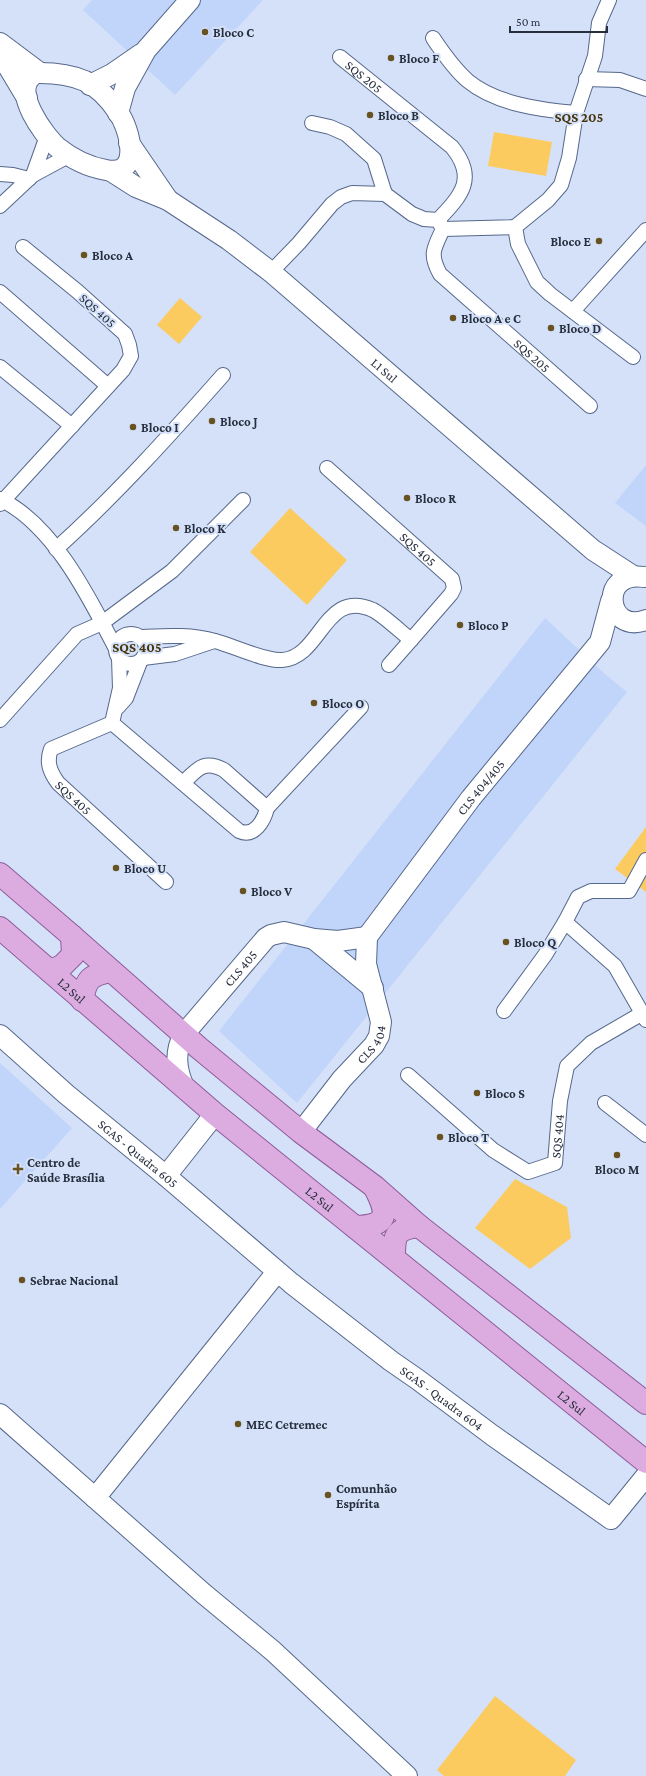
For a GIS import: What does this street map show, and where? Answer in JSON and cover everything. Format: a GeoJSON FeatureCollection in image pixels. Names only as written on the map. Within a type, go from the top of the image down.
{"type":"FeatureCollection","features":[{"type":"Feature","properties":{"kind":"main road"},"geometry":{"type":"LineString","coordinates":[[0,874],[184,1034],[301,1132],[375,1187],[419,1226],[646,1403]]}},
{"type":"Feature","properties":{"kind":"main road","name":"L2 Sul"},"geometry":{"type":"LineString","coordinates":[[0,928],[215,1114],[646,1462]]}},
{"type":"Feature","properties":{"kind":"main road"},"geometry":{"type":"LineString","coordinates":[[50,971],[62,966],[73,955],[72,936]]}},
{"type":"Feature","properties":{"kind":"main road"},"geometry":{"type":"LineString","coordinates":[[82,1000],[84,987],[89,979],[94,975],[111,971]]}},
{"type":"Feature","properties":{"kind":"main road"},"geometry":{"type":"LineString","coordinates":[[355,1227],[373,1226],[379,1222],[383,1216],[382,1201],[375,1187]]}},
{"type":"Feature","properties":{"kind":"main road"},"geometry":{"type":"LineString","coordinates":[[394,1258],[394,1240],[397,1234],[401,1229],[419,1226]]}},
{"type":"Feature","properties":{"kind":"street"},"geometry":{"type":"LineString","coordinates":[[118,113],[125,88],[146,50],[190,0]]}},
{"type":"Feature","properties":{"kind":"street"},"geometry":{"type":"LineString","coordinates":[[271,272],[299,243],[332,204],[341,197],[352,193],[385,194],[412,214],[440,225],[515,226],[548,200],[561,185],[569,158],[576,113],[586,79],[595,56],[599,23],[609,0]]}},
{"type":"Feature","properties":{"kind":"street"},"geometry":{"type":"LineString","coordinates":[[433,38],[450,62],[468,81],[490,95],[539,110],[576,113]]}},
{"type":"Feature","properties":{"kind":"street"},"geometry":{"type":"LineString","coordinates":[[0,44],[40,73]]}},
{"type":"Feature","properties":{"kind":"street"},"geometry":{"type":"LineString","coordinates":[[90,85],[112,74],[146,50]]}},
{"type":"Feature","properties":{"kind":"street"},"geometry":{"type":"LineString","coordinates":[[0,53],[13,77],[27,98],[37,122],[47,136],[58,147],[80,162],[92,167],[111,171],[127,166],[130,160],[126,128],[118,113],[102,94],[85,81],[67,76],[40,73],[32,76],[26,85],[27,98]]}},
{"type":"Feature","properties":{"kind":"street","name":"SQS 205"},"geometry":{"type":"LineString","coordinates":[[340,57],[452,147],[461,158],[465,170],[464,184],[440,225],[434,248],[433,262],[440,274],[590,406]]}},
{"type":"Feature","properties":{"kind":"street"},"geometry":{"type":"LineString","coordinates":[[586,79],[620,80],[646,88]]}},
{"type":"Feature","properties":{"kind":"street"},"geometry":{"type":"LineString","coordinates":[[312,123],[330,127],[346,134],[374,159],[385,194]]}},
{"type":"Feature","properties":{"kind":"street"},"geometry":{"type":"LineString","coordinates":[[31,177],[47,136]]}},
{"type":"Feature","properties":{"kind":"street","name":"L1 Sul"},"geometry":{"type":"LineString","coordinates":[[129,143],[168,200]]}},
{"type":"Feature","properties":{"kind":"street"},"geometry":{"type":"LineString","coordinates":[[0,206],[31,177],[70,155]]}},
{"type":"Feature","properties":{"kind":"street","name":"L1 Sul"},"geometry":{"type":"LineString","coordinates":[[111,171],[136,187],[168,200],[229,240],[271,272],[593,550],[640,577]]}},
{"type":"Feature","properties":{"kind":"street"},"geometry":{"type":"LineString","coordinates":[[0,174],[13,174],[31,177]]}},
{"type":"Feature","properties":{"kind":"street"},"geometry":{"type":"LineString","coordinates":[[0,180],[12,194]]}},
{"type":"Feature","properties":{"kind":"street"},"geometry":{"type":"LineString","coordinates":[[515,226],[518,244],[537,282],[633,357]]}},
{"type":"Feature","properties":{"kind":"street"},"geometry":{"type":"LineString","coordinates":[[573,311],[646,230]]}},
{"type":"Feature","properties":{"kind":"street","name":"SQS 405"},"geometry":{"type":"LineString","coordinates":[[23,247],[77,291],[125,334],[131,356],[123,370],[1,501],[31,521],[56,549],[95,607],[106,620],[135,636]]}},
{"type":"Feature","properties":{"kind":"street"},"geometry":{"type":"LineString","coordinates":[[0,292],[108,386]]}},
{"type":"Feature","properties":{"kind":"street"},"geometry":{"type":"LineString","coordinates":[[0,367],[72,426]]}},
{"type":"Feature","properties":{"kind":"street"},"geometry":{"type":"LineString","coordinates":[[56,549],[106,503],[158,448],[223,375]]}},
{"type":"Feature","properties":{"kind":"street","name":"SQS 405"},"geometry":{"type":"LineString","coordinates":[[327,468],[452,579],[454,588],[452,594],[389,665]]}},
{"type":"Feature","properties":{"kind":"street"},"geometry":{"type":"LineString","coordinates":[[0,720],[77,634],[106,620],[172,571],[244,500]]}},
{"type":"Feature","properties":{"kind":"street","name":"L1 Sul"},"geometry":{"type":"LineString","coordinates":[[593,550],[613,595],[616,613],[625,621],[642,622]]}},
{"type":"Feature","properties":{"kind":"street"},"geometry":{"type":"LineString","coordinates":[[613,595],[622,580],[640,577]]}},
{"type":"Feature","properties":{"kind":"street","name":"CLS 404/405"},"geometry":{"type":"LineString","coordinates":[[366,937],[471,798],[600,642],[613,595]]}},
{"type":"Feature","properties":{"kind":"street"},"geometry":{"type":"LineString","coordinates":[[214,641],[175,654],[141,660],[131,664],[126,664],[117,654],[119,640],[126,635],[191,636],[214,641],[269,658],[282,660],[300,654],[311,644],[332,615],[339,610],[358,606],[373,610],[411,640]]}},
{"type":"Feature","properties":{"kind":"street","name":"SQS 405"},"geometry":{"type":"LineString","coordinates":[[106,620],[117,654],[120,688],[113,717]]}},
{"type":"Feature","properties":{"kind":"street","name":"CLS 404/405"},"geometry":{"type":"LineString","coordinates":[[600,642],[642,622]]}},
{"type":"Feature","properties":{"kind":"street"},"geometry":{"type":"LineString","coordinates":[[135,636],[145,644],[145,654],[141,660]]}},
{"type":"Feature","properties":{"kind":"street","name":"SQS 405"},"geometry":{"type":"LineString","coordinates":[[141,660],[126,698],[113,717],[51,749],[48,758],[49,767],[52,776],[58,783],[166,882]]}},
{"type":"Feature","properties":{"kind":"street"},"geometry":{"type":"LineString","coordinates":[[113,717],[183,782],[244,834],[252,832],[263,821],[266,808],[361,707]]}},
{"type":"Feature","properties":{"kind":"street"},"geometry":{"type":"LineString","coordinates":[[183,782],[202,766],[208,764],[216,766],[224,770],[266,808]]}},
{"type":"Feature","properties":{"kind":"street"},"geometry":{"type":"LineString","coordinates":[[504,1010],[545,955],[578,897],[591,891],[629,891],[646,860]]}},
{"type":"Feature","properties":{"kind":"street","name":"SQS 404"},"geometry":{"type":"LineString","coordinates":[[408,1075],[493,1150],[528,1172],[555,1163],[560,1101],[567,1066],[591,1043],[644,1017],[615,966],[565,922]]}},
{"type":"Feature","properties":{"kind":"street","name":"CLS 405"},"geometry":{"type":"LineString","coordinates":[[184,1087],[179,1075],[177,1060],[179,1045],[184,1034],[266,938],[284,932],[314,939],[338,941],[366,937]]}},
{"type":"Feature","properties":{"kind":"street","name":"CLS 404"},"geometry":{"type":"LineString","coordinates":[[301,1132],[342,1079],[374,1045],[379,1036],[381,1022],[366,964],[366,937]]}},
{"type":"Feature","properties":{"kind":"street"},"geometry":{"type":"LineString","coordinates":[[314,939],[373,988]]}},
{"type":"Feature","properties":{"kind":"street","name":"SGAS - Quadra 605"},"geometry":{"type":"LineString","coordinates":[[0,1034],[82,1108],[166,1176],[277,1272]]}},
{"type":"Feature","properties":{"kind":"street"},"geometry":{"type":"LineString","coordinates":[[605,1103],[646,1135]]}},
{"type":"Feature","properties":{"kind":"street"},"geometry":{"type":"LineString","coordinates":[[166,1176],[215,1114]]}},
{"type":"Feature","properties":{"kind":"street"},"geometry":{"type":"LineString","coordinates":[[95,1498],[277,1272]]}},
{"type":"Feature","properties":{"kind":"street","name":"SGAS - Quadra 604"},"geometry":{"type":"LineString","coordinates":[[277,1272],[391,1361],[611,1519],[646,1476]]}},
{"type":"Feature","properties":{"kind":"street"},"geometry":{"type":"LineString","coordinates":[[0,1414],[273,1651],[407,1776]]}},
{"type":"Feature","properties":{"kind":"shaded area"},"geometry":{"type":"Polygon","coordinates":[[[92,0],[263,0],[175,95],[83,10],[92,0]]]}},
{"type":"Feature","properties":{"kind":"shaded area"},"geometry":{"type":"Polygon","coordinates":[[[494,132],[552,142],[546,176],[488,166],[494,132]]]}},
{"type":"Feature","properties":{"kind":"shaded area"},"geometry":{"type":"Polygon","coordinates":[[[180,298],[202,317],[179,344],[157,325],[180,298]]]}},
{"type":"Feature","properties":{"kind":"shaded area"},"geometry":{"type":"Polygon","coordinates":[[[646,465],[646,526],[615,503],[646,465]]]}},
{"type":"Feature","properties":{"kind":"shaded area"},"geometry":{"type":"Polygon","coordinates":[[[290,508],[347,560],[307,605],[250,552],[290,508]]]}},
{"type":"Feature","properties":{"kind":"shaded area"},"geometry":{"type":"Polygon","coordinates":[[[545,618],[605,674],[627,692],[297,1103],[219,1031],[545,618]]]}},
{"type":"Feature","properties":{"kind":"shaded area"},"geometry":{"type":"Polygon","coordinates":[[[646,827],[646,892],[615,869],[646,827]]]}},
{"type":"Feature","properties":{"kind":"shaded area","name":"Centro de Saúde Brasília"},"geometry":{"type":"Polygon","coordinates":[[[0,1063],[72,1128],[0,1209],[0,1063]]]}},
{"type":"Feature","properties":{"kind":"shaded area"},"geometry":{"type":"Polygon","coordinates":[[[515,1179],[567,1207],[571,1238],[530,1269],[475,1228],[515,1179]]]}},
{"type":"Feature","properties":{"kind":"shaded area"},"geometry":{"type":"Polygon","coordinates":[[[495,1696],[576,1760],[565,1776],[444,1776],[437,1770],[495,1696]]]}},
{"type":"Feature","properties":{"kind":"place","name":"Bloco C"},"geometry":{"type":"Point","coordinates":[205,32]}},
{"type":"Feature","properties":{"kind":"place","name":"Bloco F"},"geometry":{"type":"Point","coordinates":[391,58]}},
{"type":"Feature","properties":{"kind":"place","name":"Bloco B"},"geometry":{"type":"Point","coordinates":[370,115]}},
{"type":"Feature","properties":{"kind":"place","name":"Bloco E"},"geometry":{"type":"Point","coordinates":[599,241]}},
{"type":"Feature","properties":{"kind":"place","name":"Bloco A"},"geometry":{"type":"Point","coordinates":[84,255]}},
{"type":"Feature","properties":{"kind":"place","name":"Bloco A e C"},"geometry":{"type":"Point","coordinates":[453,318]}},
{"type":"Feature","properties":{"kind":"place","name":"Bloco D"},"geometry":{"type":"Point","coordinates":[551,328]}},
{"type":"Feature","properties":{"kind":"place","name":"Bloco J"},"geometry":{"type":"Point","coordinates":[212,421]}},
{"type":"Feature","properties":{"kind":"place","name":"Bloco I"},"geometry":{"type":"Point","coordinates":[133,427]}},
{"type":"Feature","properties":{"kind":"place","name":"Bloco R"},"geometry":{"type":"Point","coordinates":[407,498]}},
{"type":"Feature","properties":{"kind":"place","name":"Bloco K"},"geometry":{"type":"Point","coordinates":[176,528]}},
{"type":"Feature","properties":{"kind":"place","name":"Bloco P"},"geometry":{"type":"Point","coordinates":[460,625]}},
{"type":"Feature","properties":{"kind":"place","name":"Bloco O"},"geometry":{"type":"Point","coordinates":[314,703]}},
{"type":"Feature","properties":{"kind":"place","name":"Bloco U"},"geometry":{"type":"Point","coordinates":[116,868]}},
{"type":"Feature","properties":{"kind":"place","name":"Bloco V"},"geometry":{"type":"Point","coordinates":[243,891]}},
{"type":"Feature","properties":{"kind":"place","name":"Bloco Q"},"geometry":{"type":"Point","coordinates":[506,942]}},
{"type":"Feature","properties":{"kind":"place","name":"Bloco S"},"geometry":{"type":"Point","coordinates":[477,1093]}},
{"type":"Feature","properties":{"kind":"place","name":"Bloco T"},"geometry":{"type":"Point","coordinates":[440,1137]}},
{"type":"Feature","properties":{"kind":"place","name":"Bloco M"},"geometry":{"type":"Point","coordinates":[617,1155]}},
{"type":"Feature","properties":{"kind":"place","name":"Centro de Saúde Brasília"},"geometry":{"type":"Point","coordinates":[18,1169]}},
{"type":"Feature","properties":{"kind":"place","name":"Sebrae Nacional"},"geometry":{"type":"Point","coordinates":[22,1280]}},
{"type":"Feature","properties":{"kind":"place","name":"MEC Cetremec"},"geometry":{"type":"Point","coordinates":[238,1424]}},
{"type":"Feature","properties":{"kind":"place","name":"Comunhão Espírita"},"geometry":{"type":"Point","coordinates":[328,1495]}},
{"type":"Feature","properties":{"kind":"district","name":"SQS 205"},"geometry":{"type":"Point","coordinates":[579,117]}},
{"type":"Feature","properties":{"kind":"district","name":"SQS 405"},"geometry":{"type":"Point","coordinates":[137,647]}}]}
